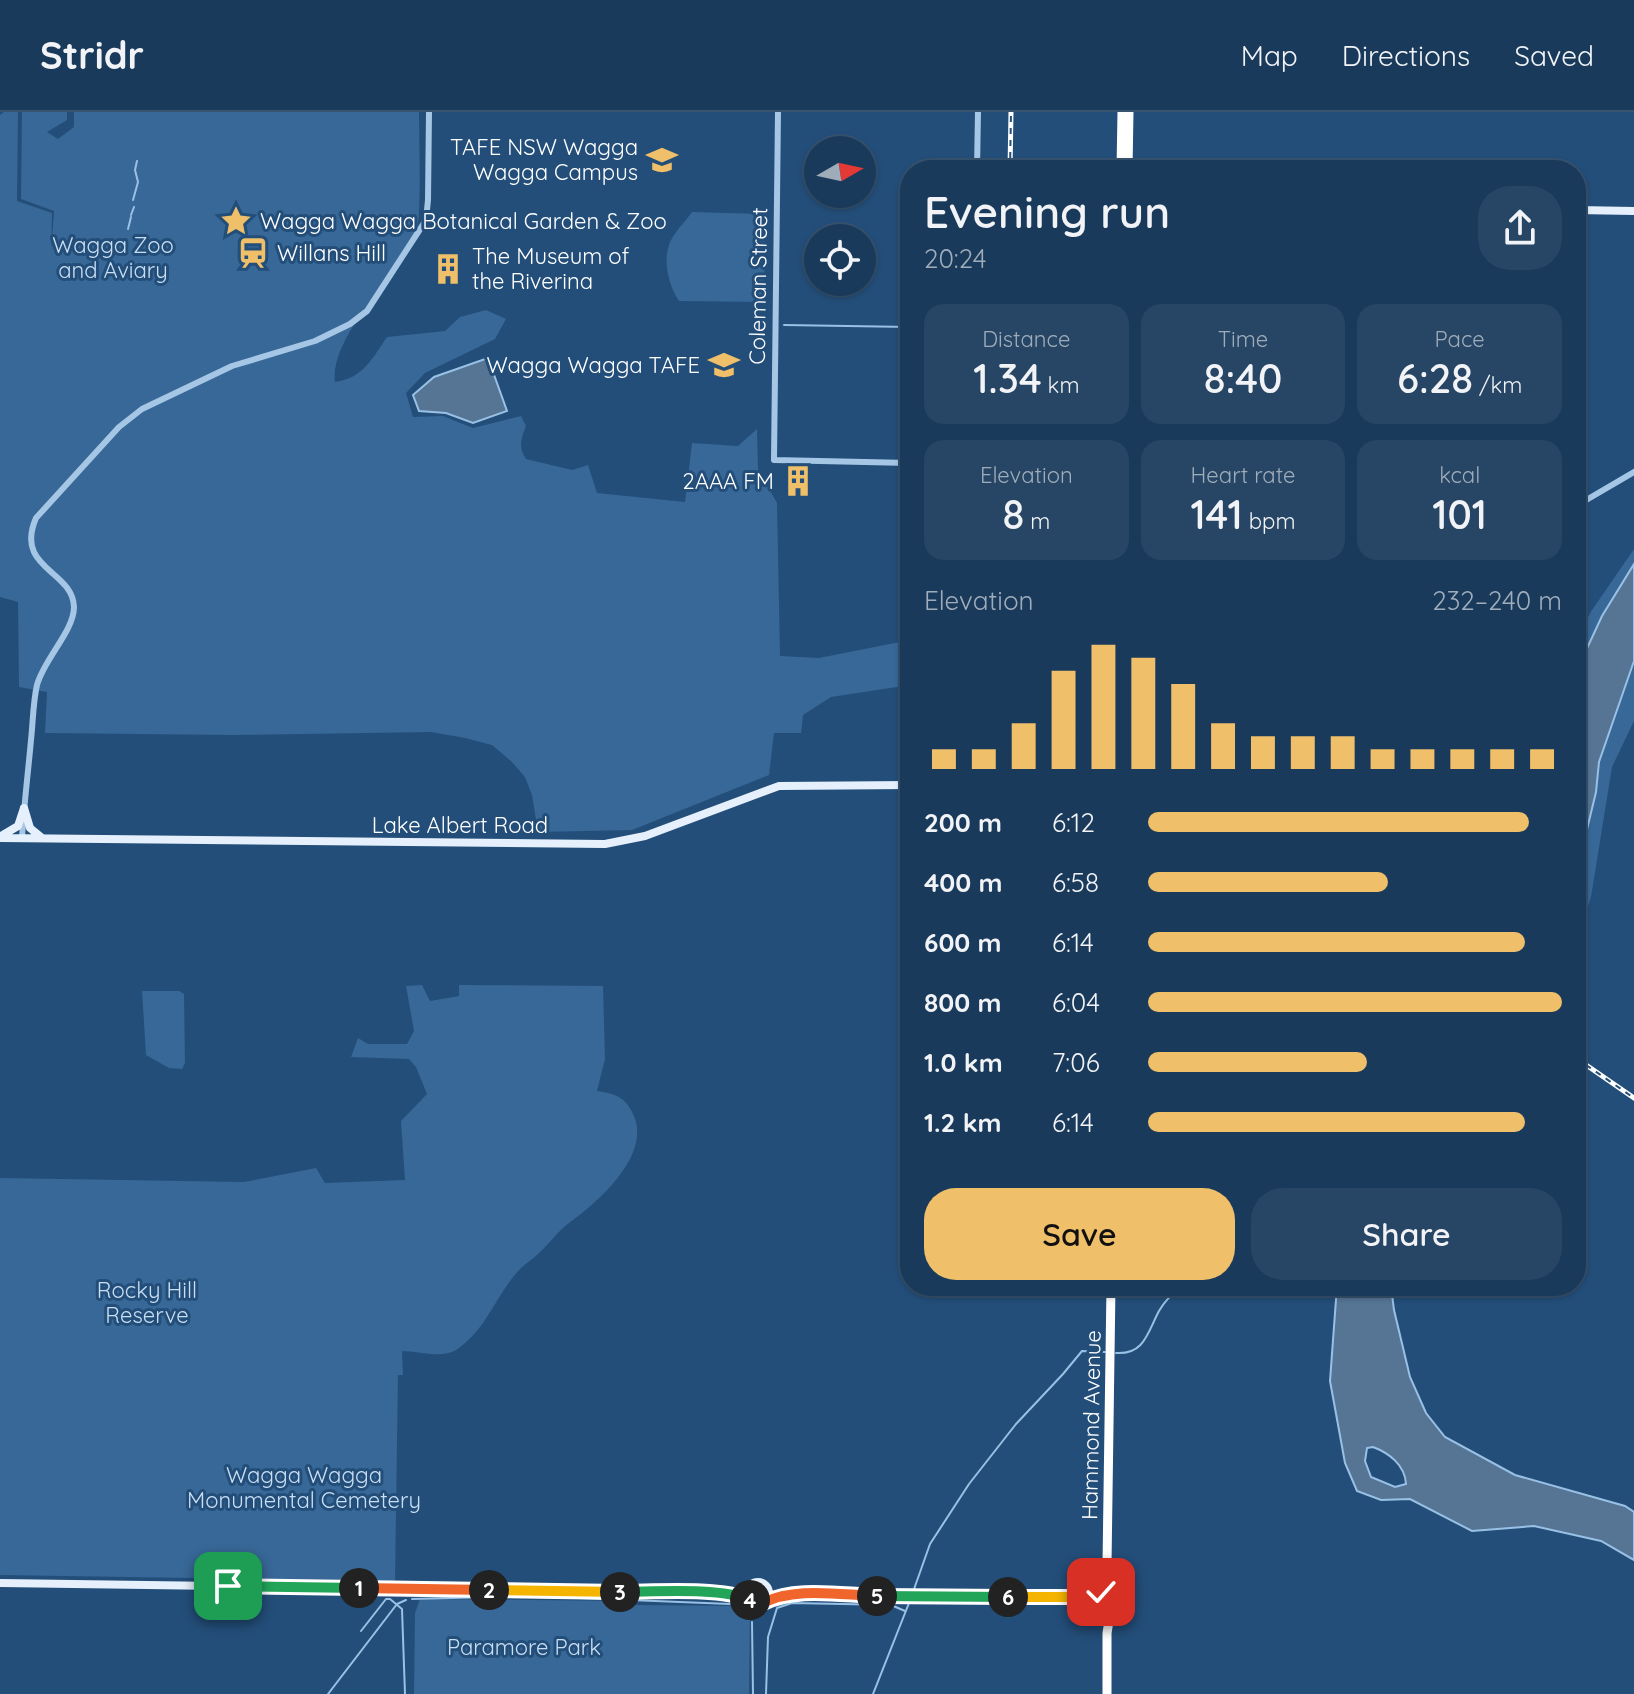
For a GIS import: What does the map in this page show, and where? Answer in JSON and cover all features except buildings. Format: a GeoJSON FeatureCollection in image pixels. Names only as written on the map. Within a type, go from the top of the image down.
{"type":"FeatureCollection","features":[{"type":"Feature","properties":{"kind":"highway"},"geometry":{"type":"LineString","coordinates":[[1121,160],[1122,112]]}},
{"type":"Feature","properties":{"kind":"highway"},"geometry":{"type":"LineString","coordinates":[[1128,160],[1129,112]]}},
{"type":"Feature","properties":{"kind":"highway","name":"Hammond Avenue"},"geometry":{"type":"LineString","coordinates":[[1107,1694],[1105,1598],[1111,1296]]}},
{"type":"Feature","properties":{"kind":"main road"},"geometry":{"type":"LineString","coordinates":[[1586,210],[1634,211]]}},
{"type":"Feature","properties":{"kind":"main road","name":"Lake Albert Road"},"geometry":{"type":"LineString","coordinates":[[0,837],[605,844],[645,836],[785,784],[900,785]]}},
{"type":"Feature","properties":{"kind":"main road"},"geometry":{"type":"LineString","coordinates":[[0,837],[18,826],[24,808]]}},
{"type":"Feature","properties":{"kind":"main road"},"geometry":{"type":"LineString","coordinates":[[24,808],[30,828],[46,838]]}},
{"type":"Feature","properties":{"kind":"main road"},"geometry":{"type":"LineString","coordinates":[[707,1593],[735,1591],[757,1581],[801,1594]]}},
{"type":"Feature","properties":{"kind":"main road"},"geometry":{"type":"LineString","coordinates":[[0,1583],[707,1593],[732,1595],[757,1604],[801,1594],[1105,1598]]}},
{"type":"Feature","properties":{"kind":"main road"},"geometry":{"type":"LineString","coordinates":[[767,1600],[770,1593],[768,1586]]}},
{"type":"Feature","properties":{"kind":"main road"},"geometry":{"type":"LineString","coordinates":[[748,1587],[750,1600]]}},
{"type":"Feature","properties":{"kind":"street","name":"Coleman Street"},"geometry":{"type":"LineString","coordinates":[[778,112],[774,460],[900,463]]}},
{"type":"Feature","properties":{"kind":"street"},"geometry":{"type":"LineString","coordinates":[[977,160],[978,112]]}},
{"type":"Feature","properties":{"kind":"street"},"geometry":{"type":"LineString","coordinates":[[22,838],[36,688],[45,663],[69,625],[74,606],[66,588],[40,564],[35,555],[31,537],[36,518],[119,427],[142,409],[232,366],[315,341],[350,324],[367,311],[426,220],[430,114]]}},
{"type":"Feature","properties":{"kind":"street"},"geometry":{"type":"LineString","coordinates":[[1586,500],[1634,472]]}},
{"type":"Feature","properties":{"kind":"green space","name":"Wagga Zoo and Aviary"},"geometry":{"type":"Polygon","coordinates":[[[18,112],[17,201],[52,213],[51,252],[54,211],[21,199],[22,112],[67,112],[67,120],[47,132],[58,139],[74,127],[74,112],[419,112],[420,195],[416,234],[353,326],[336,365],[335,382],[360,372],[387,337],[445,331],[460,317],[486,310],[506,319],[495,339],[425,373],[406,393],[413,417],[443,416],[473,428],[521,416],[526,426],[521,443],[526,459],[572,470],[588,465],[597,493],[685,502],[692,443],[738,446],[757,429],[758,469],[777,503],[780,656],[819,658],[900,642],[900,687],[831,697],[803,715],[801,733],[774,733],[769,775],[632,830],[538,832],[532,795],[525,777],[512,762],[492,745],[431,732],[232,735],[45,733],[47,692],[19,687],[18,602],[0,597],[0,115],[18,112]]]}},
{"type":"Feature","properties":{"kind":"green space"},"geometry":{"type":"Polygon","coordinates":[[[692,212],[765,214],[764,302],[679,301],[668,274],[667,252],[673,236],[692,212]]]}},
{"type":"Feature","properties":{"kind":"green space"},"geometry":{"type":"Polygon","coordinates":[[[1634,549],[1634,564],[1602,616],[1586,650],[1586,622],[1634,549]]]}},
{"type":"Feature","properties":{"kind":"green space"},"geometry":{"type":"Polygon","coordinates":[[[1634,661],[1634,721],[1612,767],[1586,913],[1586,833],[1596,792],[1599,762],[1634,661]]]}},
{"type":"Feature","properties":{"kind":"green space","name":"Rocky Hill Reserve"},"geometry":{"type":"Polygon","coordinates":[[[422,985],[430,1001],[459,996],[459,985],[603,986],[605,1059],[597,1091],[615,1095],[624,1101],[634,1116],[637,1131],[635,1147],[618,1177],[520,1269],[467,1342],[444,1354],[402,1351],[403,1375],[398,1375],[395,1581],[0,1575],[0,1178],[244,1182],[316,1168],[325,1183],[405,1180],[401,1121],[427,1094],[416,1067],[409,1059],[351,1057],[358,1038],[368,1044],[407,1044],[414,1031],[406,986],[422,985]]]}},
{"type":"Feature","properties":{"kind":"green space"},"geometry":{"type":"Polygon","coordinates":[[[142,991],[179,991],[184,994],[185,1063],[182,1069],[169,1068],[146,1055],[142,991]]]}},
{"type":"Feature","properties":{"kind":"green space","name":"Paramore Park"},"geometry":{"type":"Polygon","coordinates":[[[420,1599],[631,1601],[633,1605],[742,1606],[750,1613],[749,1694],[414,1694],[415,1613],[420,1599]]]}},
{"type":"Feature","properties":{"kind":"shaded area"},"geometry":{"type":"Polygon","coordinates":[[[488,358],[507,411],[473,423],[446,413],[419,411],[413,395],[434,377],[488,358]]]}},
{"type":"Feature","properties":{"kind":"shaded area"},"geometry":{"type":"Polygon","coordinates":[[[1634,564],[1634,661],[1599,762],[1596,792],[1586,834],[1586,650],[1602,616],[1634,564]]]}},
{"type":"Feature","properties":{"kind":"shaded area"},"geometry":{"type":"Polygon","coordinates":[[[1336,1296],[1392,1296],[1410,1377],[1426,1413],[1445,1437],[1515,1475],[1625,1506],[1634,1512],[1634,1560],[1601,1541],[1534,1526],[1472,1531],[1410,1499],[1381,1500],[1357,1491],[1345,1463],[1330,1381],[1336,1296]],[[1373,1447],[1367,1448],[1365,1461],[1371,1477],[1395,1487],[1406,1484],[1403,1471],[1390,1456],[1373,1447]]]}},
{"type":"Feature","properties":{"kind":"waterway"},"geometry":{"type":"LineString","coordinates":[[133,200],[138,182],[135,170],[137,161]]}},
{"type":"Feature","properties":{"kind":"waterway"},"geometry":{"type":"LineString","coordinates":[[131,215],[134,207]]}},
{"type":"Feature","properties":{"kind":"waterway"},"geometry":{"type":"LineString","coordinates":[[128,229],[131,217]]}},
{"type":"Feature","properties":{"kind":"waterway"},"geometry":{"type":"LineString","coordinates":[[784,325],[900,327]]}},
{"type":"Feature","properties":{"kind":"waterway"},"geometry":{"type":"LineString","coordinates":[[1116,1353],[1126,1353],[1139,1346],[1170,1296]]}},
{"type":"Feature","properties":{"kind":"waterway"},"geometry":{"type":"LineString","coordinates":[[913,1592],[930,1544],[969,1484],[1016,1424],[1082,1351],[1105,1352]]}},
{"type":"Feature","properties":{"kind":"waterway"},"geometry":{"type":"LineString","coordinates":[[412,1599],[530,1596],[730,1604]]}},
{"type":"Feature","properties":{"kind":"waterway"},"geometry":{"type":"LineString","coordinates":[[873,1694],[911,1598]]}},
{"type":"Feature","properties":{"kind":"waterway"},"geometry":{"type":"LineString","coordinates":[[361,1631],[386,1599],[402,1609],[405,1694]]}},
{"type":"Feature","properties":{"kind":"waterway"},"geometry":{"type":"LineString","coordinates":[[328,1694],[397,1604],[406,1600]]}},
{"type":"Feature","properties":{"kind":"waterway"},"geometry":{"type":"LineString","coordinates":[[766,1694],[768,1637],[777,1608],[792,1603],[891,1605],[905,1611]]}},
{"type":"Feature","properties":{"kind":"waterway"},"geometry":{"type":"LineString","coordinates":[[752,1622],[753,1694]]}},
{"type":"Feature","properties":{"kind":"railway"},"geometry":{"type":"LineString","coordinates":[[1010,160],[1011,112]]}},
{"type":"Feature","properties":{"kind":"railway"},"geometry":{"type":"LineString","coordinates":[[1586,1065],[1634,1098]]}},
{"type":"Feature","properties":{"kind":"place","name":"TAFE NSW Wagga Wagga Campus"},"geometry":{"type":"Point","coordinates":[662,160]}},
{"type":"Feature","properties":{"kind":"place","name":"Wagga Wagga Botanical Garden & Zoo"},"geometry":{"type":"Point","coordinates":[236,221]}},
{"type":"Feature","properties":{"kind":"place","name":"Willans Hill"},"geometry":{"type":"Point","coordinates":[253,253]}},
{"type":"Feature","properties":{"kind":"place","name":"The Museum of the Riverina"},"geometry":{"type":"Point","coordinates":[448,269]}},
{"type":"Feature","properties":{"kind":"place","name":"Wagga Wagga TAFE"},"geometry":{"type":"Point","coordinates":[724,365]}},
{"type":"Feature","properties":{"kind":"place","name":"2AAA FM"},"geometry":{"type":"Point","coordinates":[798,481]}},
{"type":"Feature","properties":{"kind":"route"},"geometry":{"type":"LineString","coordinates":[[228,1586],[707,1593],[742,1597],[757,1604],[776,1597],[801,1594],[1062,1597],[1101,1592]]}},
{"type":"Feature","properties":{"kind":"park label","name":"Wagga Wagga Monumental Cemetery"},"geometry":{"type":"Point","coordinates":[304,1488]}}]}
